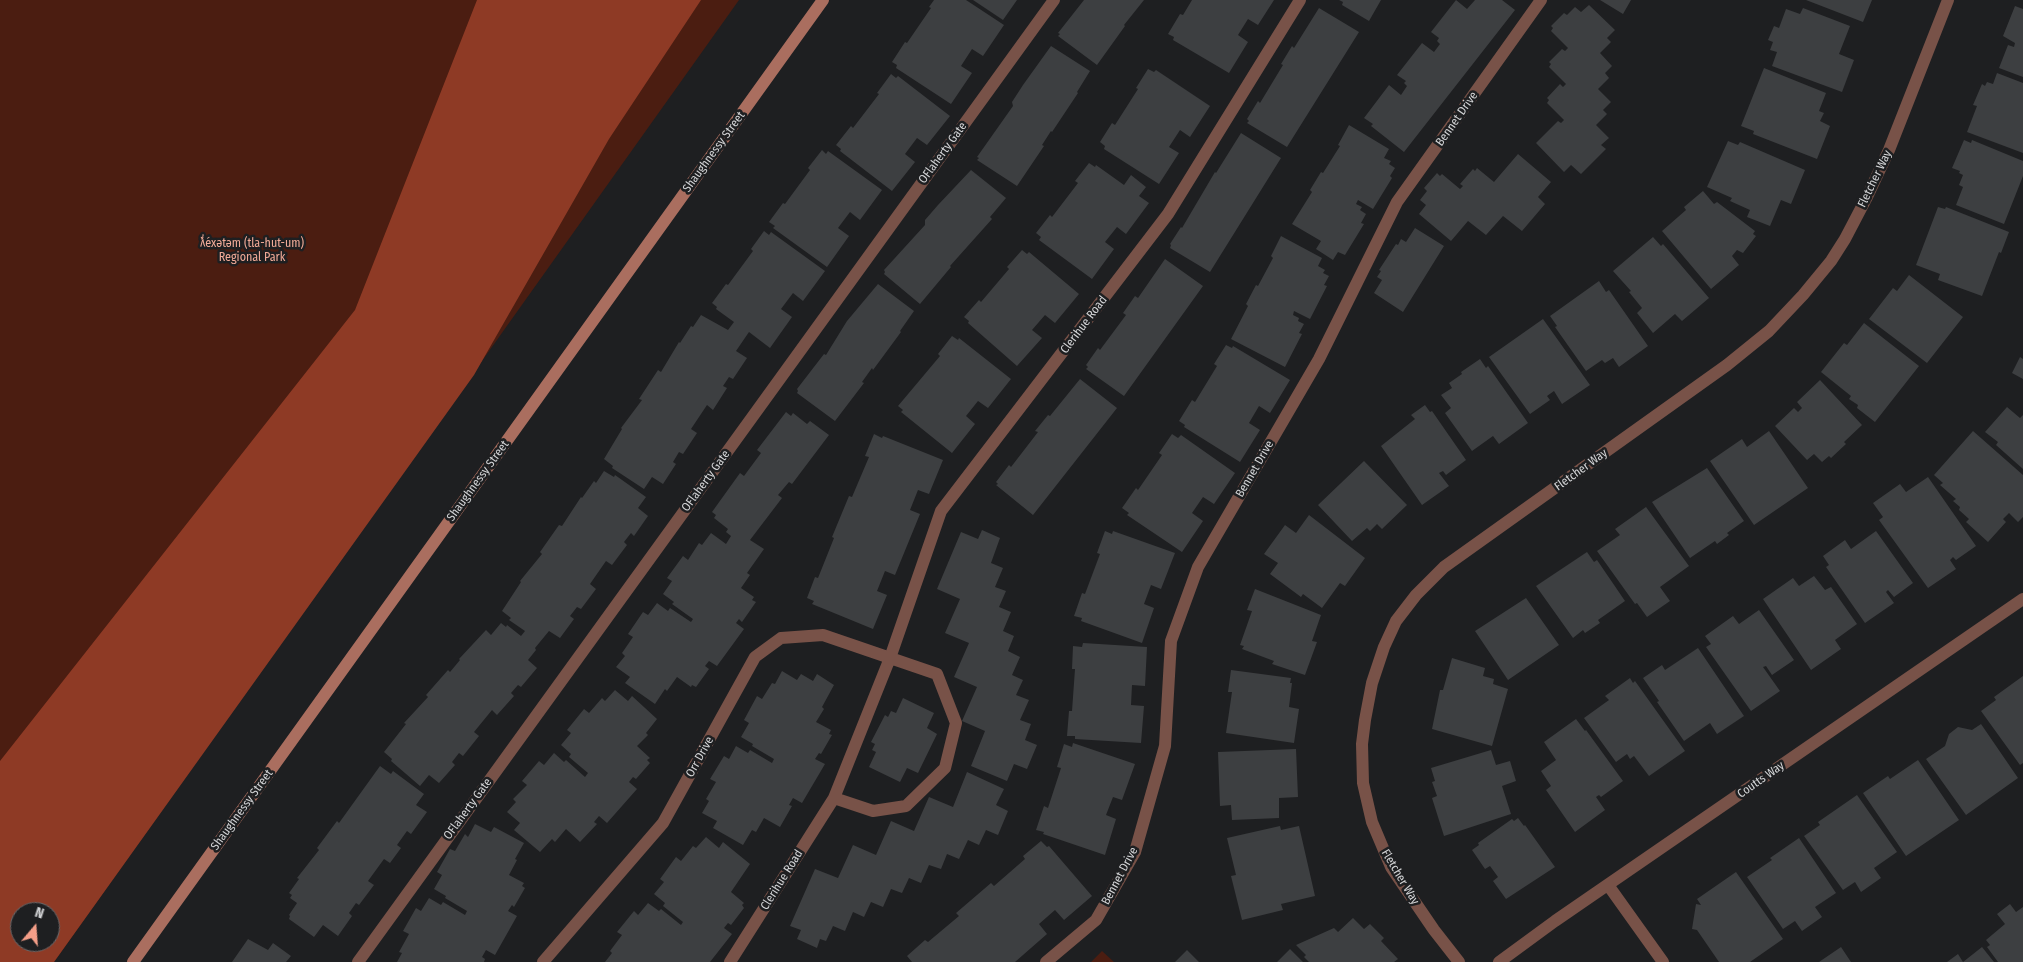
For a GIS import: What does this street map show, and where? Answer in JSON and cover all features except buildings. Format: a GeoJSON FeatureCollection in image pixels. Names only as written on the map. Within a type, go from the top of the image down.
{"type":"FeatureCollection","features":[{"type":"Feature","properties":{"kind":"main road","name":"Shaughnessy Street"},"geometry":{"type":"LineString","coordinates":[[133,962],[823,0]]}},
{"type":"Feature","properties":{"kind":"street","name":"OFlaherty Gate"},"geometry":{"type":"LineString","coordinates":[[358,962],[1054,0]]}},
{"type":"Feature","properties":{"kind":"street","name":"Clerihue Road"},"geometry":{"type":"LineString","coordinates":[[730,962],[834,798],[890,658],[941,511],[1168,214],[1300,0]]}},
{"type":"Feature","properties":{"kind":"street","name":"Bennet Drive"},"geometry":{"type":"LineString","coordinates":[[1046,962],[1096,920],[1134,852],[1165,746],[1172,641],[1198,567],[1319,359],[1398,202],[1541,0]]}},
{"type":"Feature","properties":{"kind":"street","name":"Fletcher Way"},"geometry":{"type":"LineString","coordinates":[[1459,962],[1430,924],[1391,866],[1372,822],[1363,783],[1362,744],[1364,720],[1372,683],[1384,646],[1396,620],[1416,595],[1444,567],[1728,365],[1769,331],[1803,295],[1831,261],[1867,197],[1890,150],[1948,0]]}},
{"type":"Feature","properties":{"kind":"street","name":"Coutts Way"},"geometry":{"type":"LineString","coordinates":[[1499,962],[2023,599]]}},
{"type":"Feature","properties":{"kind":"street","name":"Orr Drive"},"geometry":{"type":"LineString","coordinates":[[543,962],[663,823],[755,657],[781,638],[823,635],[890,658]]}},
{"type":"Feature","properties":{"kind":"street"},"geometry":{"type":"LineString","coordinates":[[834,798],[873,811],[906,806],[945,768],[956,723],[937,674],[890,658]]}},
{"type":"Feature","properties":{"kind":"street"},"geometry":{"type":"LineString","coordinates":[[1608,886],[1662,962]]}},
{"type":"Feature","properties":{"kind":"green space","name":"ƛ̓éxətəm (tla-hut-um) Regional Park"},"geometry":{"type":"Polygon","coordinates":[[[0,0],[739,0],[54,962],[0,962],[0,0]]]}},
{"type":"Feature","properties":{"kind":"green space"},"geometry":{"type":"Polygon","coordinates":[[[1102,951],[1114,962],[1091,962],[1102,951]]]}},
{"type":"Feature","properties":{"kind":"shaded area"},"geometry":{"type":"Polygon","coordinates":[[[477,0],[701,0],[609,139],[474,375],[54,962],[0,962],[0,761],[355,310],[477,0]]]}}]}
